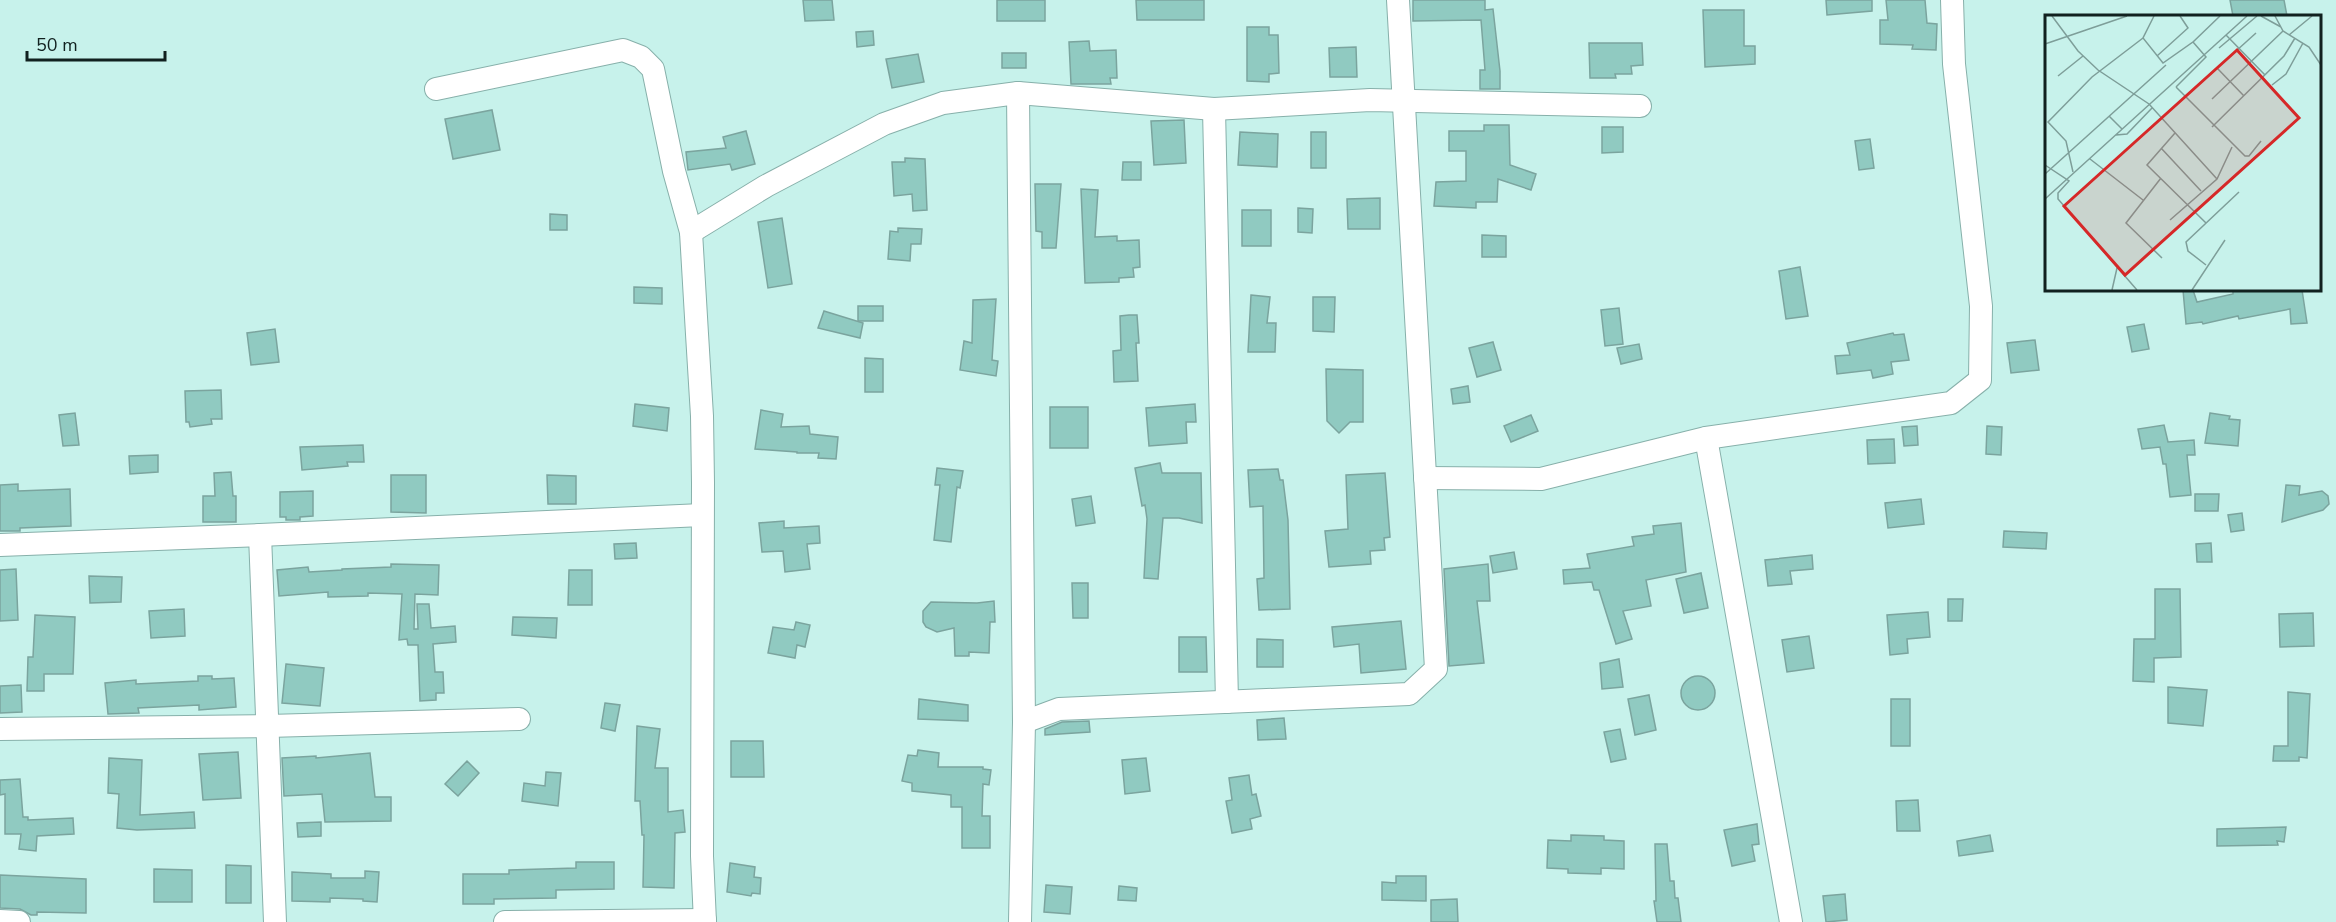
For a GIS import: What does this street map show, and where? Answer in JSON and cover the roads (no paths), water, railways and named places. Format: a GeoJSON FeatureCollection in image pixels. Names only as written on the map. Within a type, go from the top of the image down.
{"type":"FeatureCollection","features":[{"type":"Feature","properties":{"kind":"street"},"geometry":{"type":"LineString","coordinates":[[1024,722],[1059,709],[1408,694],[1436,669],[1398,0]]}},
{"type":"Feature","properties":{"kind":"street"},"geometry":{"type":"LineString","coordinates":[[1425,478],[1541,479],[1706,438],[1951,403],[1980,380],[1981,306],[1954,64],[1952,0]]}},
{"type":"Feature","properties":{"kind":"street"},"geometry":{"type":"LineString","coordinates":[[436,89],[623,50],[642,57],[653,69],[674,171],[691,232],[702,416],[704,611],[702,856],[705,921],[505,922]]}},
{"type":"Feature","properties":{"kind":"street"},"geometry":{"type":"LineString","coordinates":[[691,232],[766,186],[884,124],[943,103],[1018,93],[1214,109],[1370,100],[1640,106]]}},
{"type":"Feature","properties":{"kind":"street"},"geometry":{"type":"LineString","coordinates":[[1018,93],[1024,722],[1020,922]]}},
{"type":"Feature","properties":{"kind":"street"},"geometry":{"type":"LineString","coordinates":[[1214,109],[1227,702]]}},
{"type":"Feature","properties":{"kind":"street"},"geometry":{"type":"LineString","coordinates":[[1706,438],[1791,922]]}},
{"type":"Feature","properties":{"kind":"street"},"geometry":{"type":"LineString","coordinates":[[0,545],[260,536],[702,514]]}},
{"type":"Feature","properties":{"kind":"street"},"geometry":{"type":"LineString","coordinates":[[260,536],[275,922]]}},
{"type":"Feature","properties":{"kind":"street"},"geometry":{"type":"LineString","coordinates":[[0,729],[268,726],[519,719]]}},
{"type":"Feature","properties":{"kind":"street"},"geometry":{"type":"LineString","coordinates":[[0,921],[19,922]]}}]}
